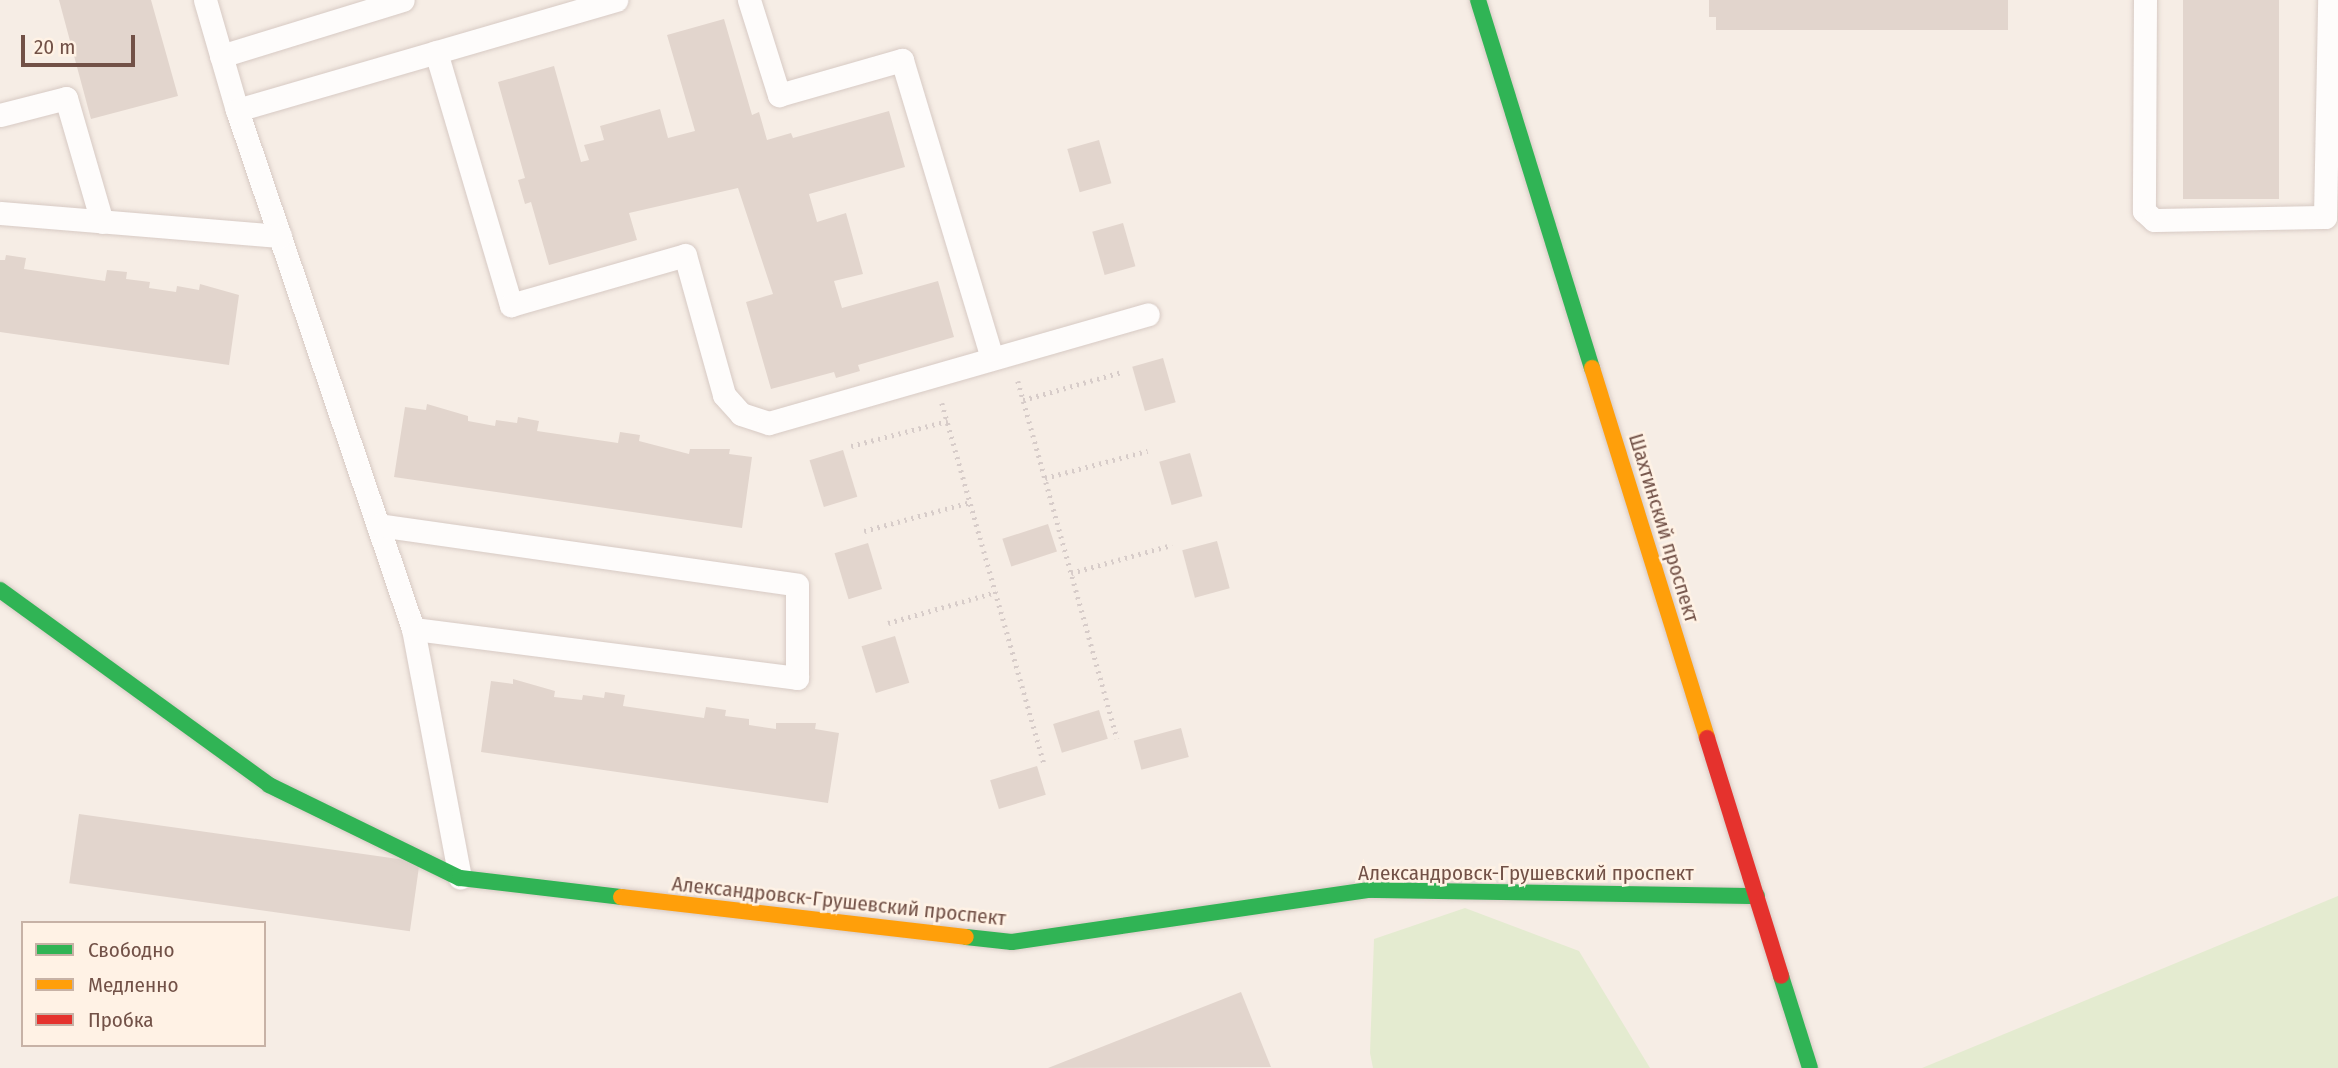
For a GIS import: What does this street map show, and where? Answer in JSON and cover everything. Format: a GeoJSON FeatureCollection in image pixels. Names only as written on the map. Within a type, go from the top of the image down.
{"type":"FeatureCollection","features":[{"type":"Feature","properties":{"kind":"street","name":"Шахтинский проспект"},"geometry":{"type":"LineString","coordinates":[[1478,0],[1810,1068]]}},
{"type":"Feature","properties":{"kind":"street","name":"Александровск-Грушевский проспект"},"geometry":{"type":"LineString","coordinates":[[0,590],[269,785],[460,878],[1012,942],[1369,890],[1757,896]]}},
{"type":"Feature","properties":{"kind":"lane"},"geometry":{"type":"LineString","coordinates":[[205,0],[237,110],[414,628],[460,878]]}},
{"type":"Feature","properties":{"kind":"lane"},"geometry":{"type":"LineString","coordinates":[[221,56],[403,0]]}},
{"type":"Feature","properties":{"kind":"lane"},"geometry":{"type":"LineString","coordinates":[[237,110],[615,0]]}},
{"type":"Feature","properties":{"kind":"lane"},"geometry":{"type":"LineString","coordinates":[[749,0],[779,95],[902,60],[1001,356]]}},
{"type":"Feature","properties":{"kind":"lane"},"geometry":{"type":"LineString","coordinates":[[2145,0],[2147,217],[2316,220],[2328,209],[2329,0]]}},
{"type":"Feature","properties":{"kind":"lane"},"geometry":{"type":"LineString","coordinates":[[436,52],[511,305],[685,255],[724,395],[741,414],[769,422],[1148,314]]}},
{"type":"Feature","properties":{"kind":"lane"},"geometry":{"type":"LineString","coordinates":[[0,115],[66,98],[103,222]]}},
{"type":"Feature","properties":{"kind":"lane"},"geometry":{"type":"LineString","coordinates":[[0,213],[280,236]]}},
{"type":"Feature","properties":{"kind":"lane"},"geometry":{"type":"LineString","coordinates":[[378,525],[797,585],[797,678],[414,628]]}},
{"type":"Feature","properties":{"kind":"path"},"geometry":{"type":"LineString","coordinates":[[1001,356],[1023,400],[1117,739]]}},
{"type":"Feature","properties":{"kind":"path"},"geometry":{"type":"LineString","coordinates":[[1023,400],[1122,372]]}},
{"type":"Feature","properties":{"kind":"path"},"geometry":{"type":"LineString","coordinates":[[934,376],[1044,763]]}},
{"type":"Feature","properties":{"kind":"path"},"geometry":{"type":"LineString","coordinates":[[852,446],[948,421]]}},
{"type":"Feature","properties":{"kind":"path"},"geometry":{"type":"LineString","coordinates":[[1045,478],[1147,451]]}},
{"type":"Feature","properties":{"kind":"path"},"geometry":{"type":"LineString","coordinates":[[863,531],[971,502]]}},
{"type":"Feature","properties":{"kind":"path"},"geometry":{"type":"LineString","coordinates":[[1071,573],[1172,545]]}},
{"type":"Feature","properties":{"kind":"path"},"geometry":{"type":"LineString","coordinates":[[888,623],[996,592]]}},
{"type":"Feature","properties":{"kind":"green space"},"geometry":{"type":"Polygon","coordinates":[[[2338,896],[2338,1068],[1922,1068],[2338,896]]]}},
{"type":"Feature","properties":{"kind":"green space"},"geometry":{"type":"Polygon","coordinates":[[[1465,908],[1579,951],[1650,1068],[1373,1068],[1370,1053],[1374,939],[1465,908]]]}},
{"type":"Feature","properties":{"kind":"building"},"geometry":{"type":"Polygon","coordinates":[[[59,0],[151,0],[178,96],[91,119],[59,0]]]}},
{"type":"Feature","properties":{"kind":"building"},"geometry":{"type":"Polygon","coordinates":[[[1709,0],[2008,0],[2008,30],[1716,30],[1716,17],[1709,17],[1709,0]]]}},
{"type":"Feature","properties":{"kind":"building"},"geometry":{"type":"Polygon","coordinates":[[[2183,0],[2279,0],[2279,199],[2183,199],[2183,0]]]}},
{"type":"Feature","properties":{"kind":"building"},"geometry":{"type":"Polygon","coordinates":[[[724,19],[752,115],[759,112],[767,140],[791,133],[793,138],[889,111],[905,167],[809,194],[817,222],[846,213],[863,274],[834,281],[842,308],[938,281],[954,337],[858,365],[860,371],[836,378],[834,372],[771,389],[746,302],[773,294],[738,188],[629,213],[637,240],[549,265],[531,202],[525,204],[518,180],[525,178],[498,82],[554,66],[581,162],[589,160],[584,145],[604,140],[600,126],[660,109],[668,138],[695,131],[667,35],[724,19]]]}},
{"type":"Feature","properties":{"kind":"building"},"geometry":{"type":"Polygon","coordinates":[[[1099,140],[1111,183],[1080,192],[1067,149],[1099,140]]]}},
{"type":"Feature","properties":{"kind":"building"},"geometry":{"type":"Polygon","coordinates":[[[1123,223],[1135,266],[1105,275],[1092,232],[1123,223]]]}},
{"type":"Feature","properties":{"kind":"building"},"geometry":{"type":"Polygon","coordinates":[[[6,255],[26,258],[24,269],[105,281],[107,270],[127,272],[126,279],[150,282],[149,288],[176,292],[177,286],[199,290],[200,284],[239,295],[229,365],[0,332],[0,260],[5,260],[6,255]]]}},
{"type":"Feature","properties":{"kind":"building"},"geometry":{"type":"Polygon","coordinates":[[[1163,358],[1176,402],[1145,411],[1132,367],[1163,358]]]}},
{"type":"Feature","properties":{"kind":"building"},"geometry":{"type":"Polygon","coordinates":[[[427,404],[468,416],[468,421],[495,426],[496,420],[517,423],[518,417],[539,421],[537,431],[618,443],[620,432],[640,435],[639,441],[689,454],[690,449],[730,449],[729,454],[752,457],[742,528],[394,477],[405,407],[426,410],[427,404]]]}},
{"type":"Feature","properties":{"kind":"building"},"geometry":{"type":"Polygon","coordinates":[[[843,450],[857,497],[824,507],[810,460],[843,450]]]}},
{"type":"Feature","properties":{"kind":"building"},"geometry":{"type":"Polygon","coordinates":[[[1190,453],[1202,496],[1172,505],[1159,462],[1190,453]]]}},
{"type":"Feature","properties":{"kind":"building"},"geometry":{"type":"Polygon","coordinates":[[[1048,524],[1057,552],[1011,566],[1002,539],[1048,524]]]}},
{"type":"Feature","properties":{"kind":"building"},"geometry":{"type":"Polygon","coordinates":[[[1217,541],[1230,588],[1195,598],[1182,550],[1217,541]]]}},
{"type":"Feature","properties":{"kind":"building"},"geometry":{"type":"Polygon","coordinates":[[[868,543],[882,589],[849,599],[835,553],[868,543]]]}},
{"type":"Feature","properties":{"kind":"building"},"geometry":{"type":"Polygon","coordinates":[[[895,636],[909,683],[876,693],[862,646],[895,636]]]}},
{"type":"Feature","properties":{"kind":"building"},"geometry":{"type":"Polygon","coordinates":[[[513,679],[555,691],[554,697],[582,700],[583,695],[604,698],[605,692],[625,695],[623,706],[704,718],[706,707],[726,710],[725,716],[749,719],[749,725],[776,729],[776,723],[816,723],[815,729],[839,733],[828,803],[481,752],[491,681],[513,684],[513,679]]]}},
{"type":"Feature","properties":{"kind":"building"},"geometry":{"type":"Polygon","coordinates":[[[1099,710],[1108,739],[1062,753],[1053,724],[1099,710]]]}},
{"type":"Feature","properties":{"kind":"building"},"geometry":{"type":"Polygon","coordinates":[[[1181,728],[1189,757],[1141,770],[1134,741],[1181,728]]]}},
{"type":"Feature","properties":{"kind":"building"},"geometry":{"type":"Polygon","coordinates":[[[1037,766],[1046,795],[999,809],[990,780],[1037,766]]]}},
{"type":"Feature","properties":{"kind":"building"},"geometry":{"type":"Polygon","coordinates":[[[79,814],[420,862],[410,931],[69,883],[79,814]]]}},
{"type":"Feature","properties":{"kind":"building"},"geometry":{"type":"Polygon","coordinates":[[[1241,992],[1271,1067],[1048,1068],[1241,992]]]}},
{"type":"Feature","properties":{"kind":"traffic: fast"},"geometry":{"type":"LineString","coordinates":[[1478,0],[1592,368]]}},
{"type":"Feature","properties":{"kind":"traffic: fast"},"geometry":{"type":"LineString","coordinates":[[0,590],[269,785],[460,878],[621,897]]}},
{"type":"Feature","properties":{"kind":"traffic: fast"},"geometry":{"type":"LineString","coordinates":[[966,937],[1012,942],[1369,890],[1757,896]]}},
{"type":"Feature","properties":{"kind":"traffic: fast"},"geometry":{"type":"LineString","coordinates":[[1781,976],[1810,1068]]}},
{"type":"Feature","properties":{"kind":"traffic: slow"},"geometry":{"type":"LineString","coordinates":[[1592,368],[1707,738]]}},
{"type":"Feature","properties":{"kind":"traffic: slow"},"geometry":{"type":"LineString","coordinates":[[621,897],[966,937]]}},
{"type":"Feature","properties":{"kind":"traffic: jam"},"geometry":{"type":"LineString","coordinates":[[1707,738],[1781,976]]}}]}
